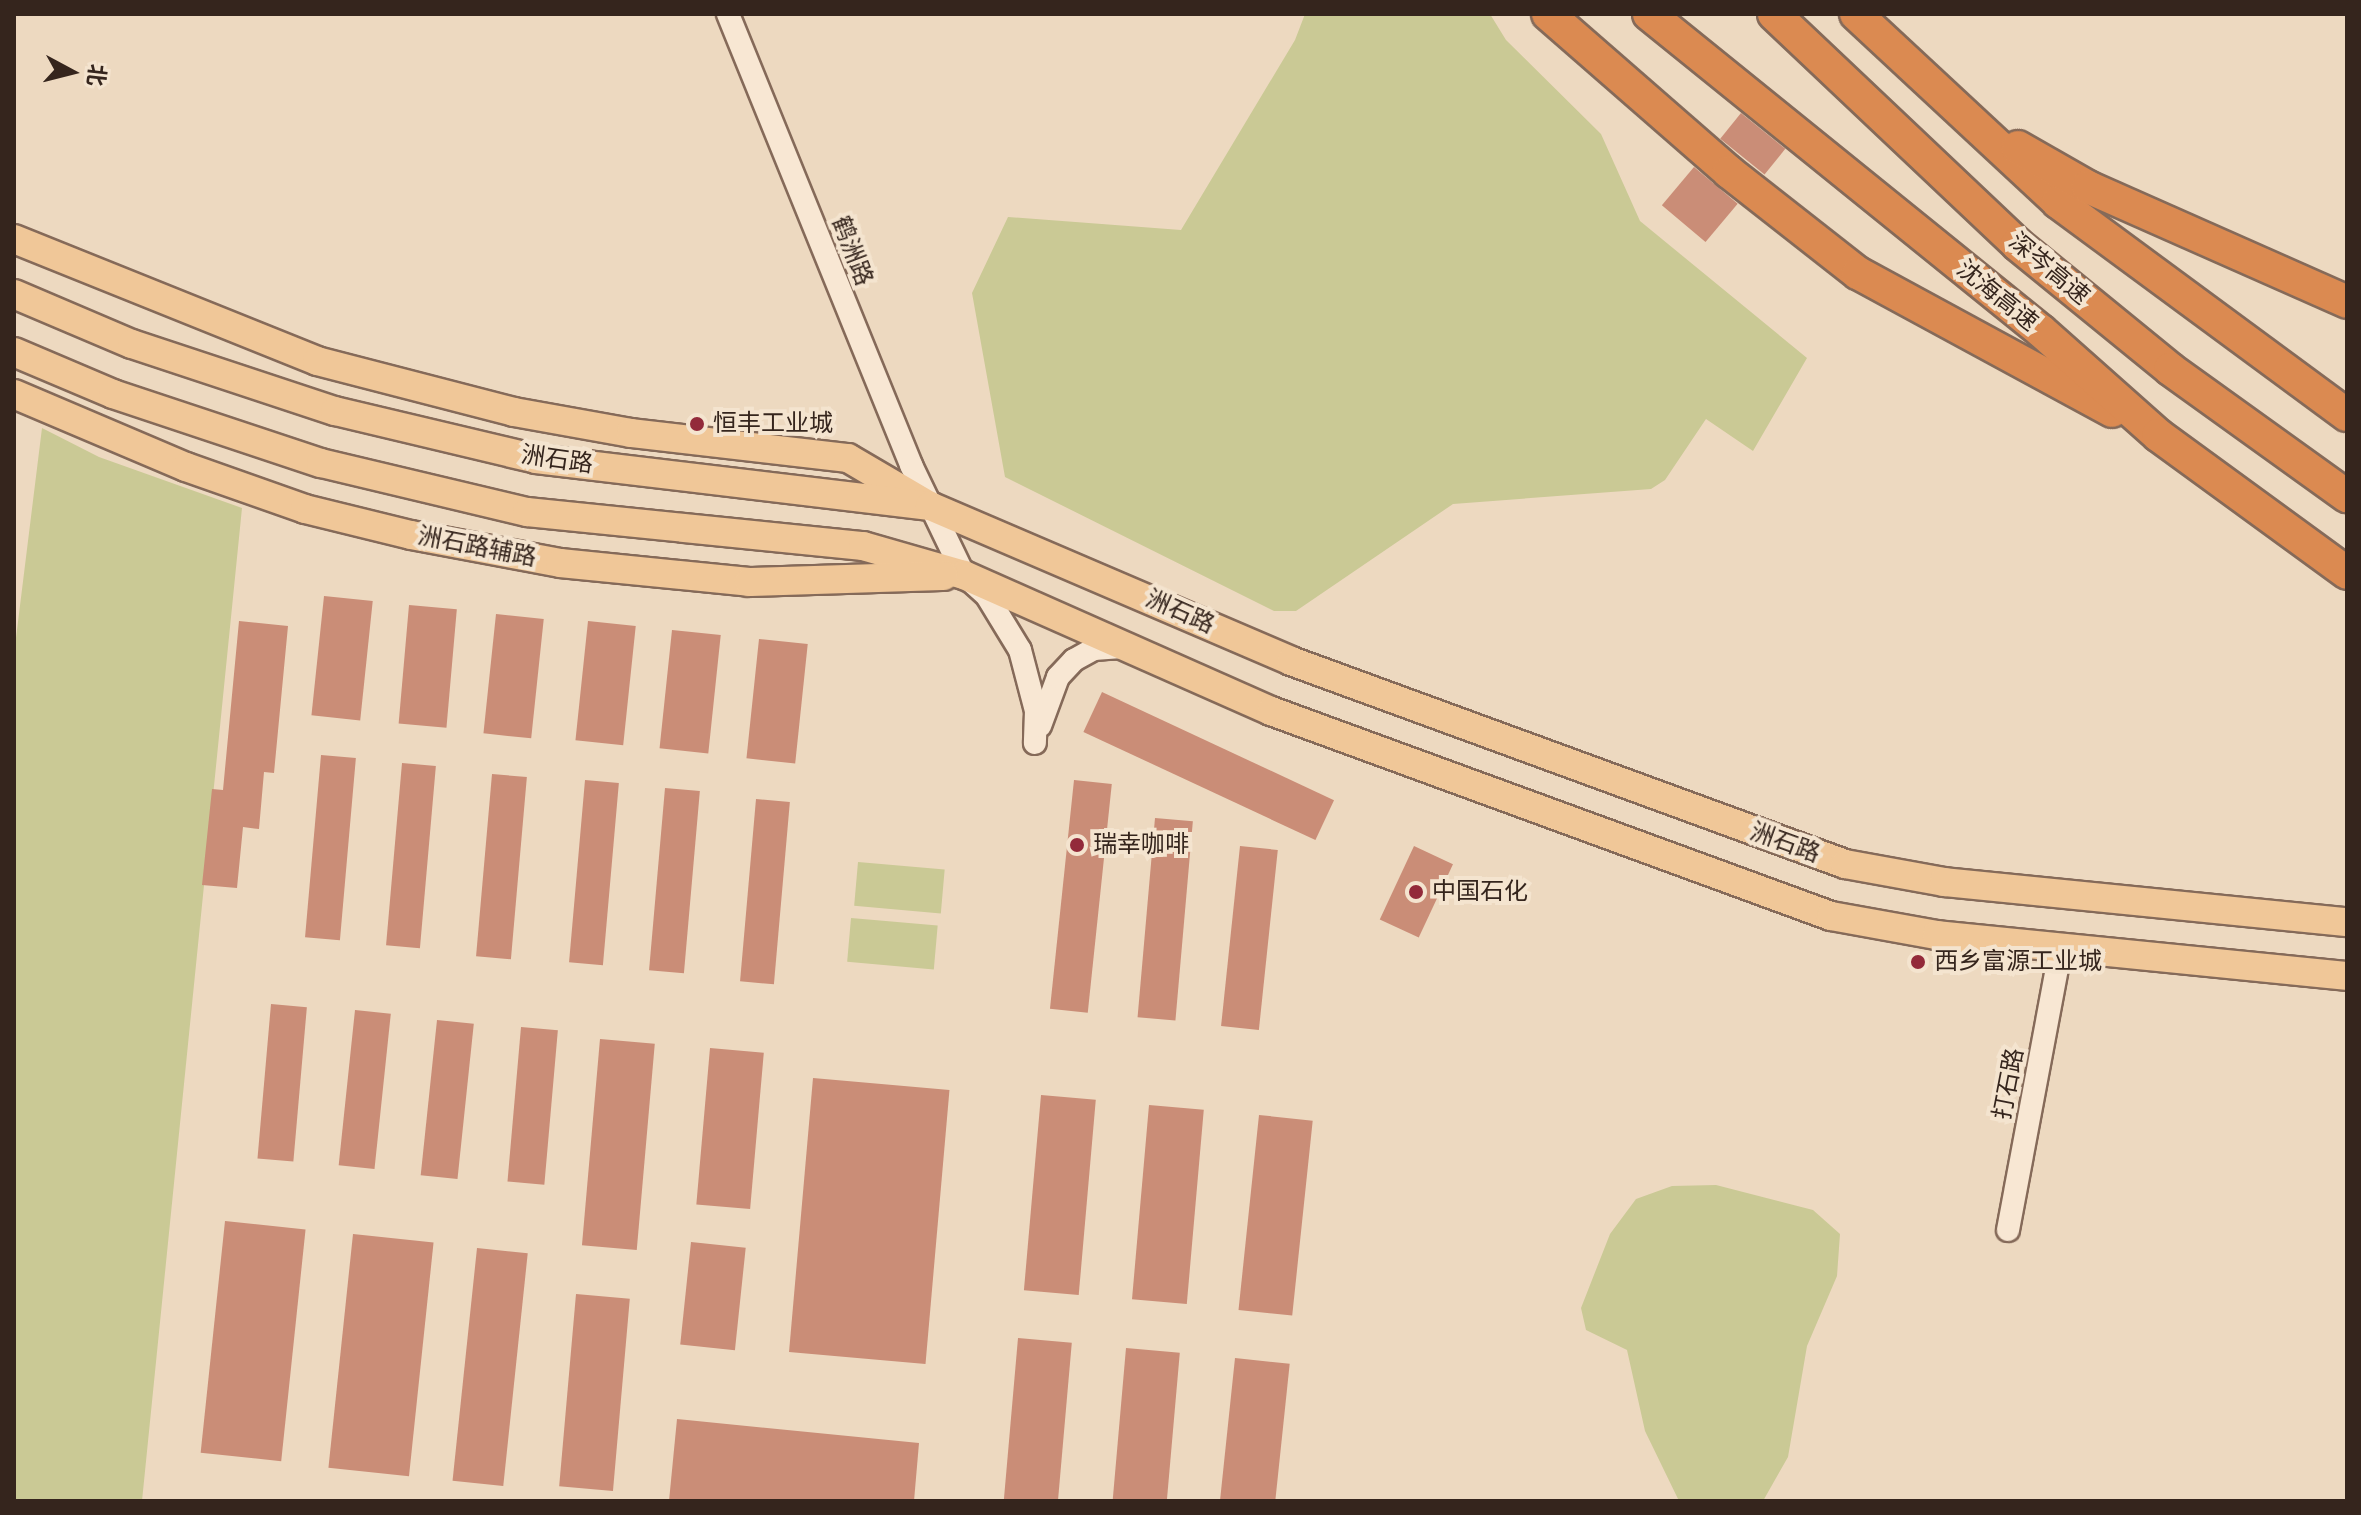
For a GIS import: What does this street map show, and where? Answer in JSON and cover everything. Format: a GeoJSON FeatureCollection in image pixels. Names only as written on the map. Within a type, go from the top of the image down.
{"type":"FeatureCollection","features":[{"type":"Feature","properties":{"kind":"highway"},"geometry":{"type":"LineString","coordinates":[[1548,14],[1729,172],[1858,273],[2158,435]]}},
{"type":"Feature","properties":{"kind":"highway","name":"沈海高速"},"geometry":{"type":"LineString","coordinates":[[1649,14],[2041,331],[2158,435],[2347,573]]}},
{"type":"Feature","properties":{"kind":"highway","name":"深岑高速"},"geometry":{"type":"LineString","coordinates":[[1774,14],[1995,224],[2170,369],[2347,496]]}},
{"type":"Feature","properties":{"kind":"highway"},"geometry":{"type":"LineString","coordinates":[[1856,14],[2058,202],[2206,316],[2347,415]]}},
{"type":"Feature","properties":{"kind":"highway"},"geometry":{"type":"LineString","coordinates":[[1870,14],[1975,117],[2032,157],[2347,302]]}},
{"type":"Feature","properties":{"kind":"main road"},"geometry":{"type":"LineString","coordinates":[[14,239],[317,361],[514,412],[707,442],[848,458],[930,506]]}},
{"type":"Feature","properties":{"kind":"main road","name":"洲石路"},"geometry":{"type":"LineString","coordinates":[[14,294],[132,344],[335,411],[536,459],[930,506],[1291,661],[1845,864],[1944,882],[2347,922]]}},
{"type":"Feature","properties":{"kind":"main road"},"geometry":{"type":"LineString","coordinates":[[14,352],[113,394],[321,463],[527,512],[863,546],[964,575],[1139,649],[1271,711],[1831,916],[2061,947],[2347,976]]}},
{"type":"Feature","properties":{"kind":"main road","name":"洲石路辅路"},"geometry":{"type":"LineString","coordinates":[[14,394],[186,467],[305,509],[411,535],[560,563],[749,582],[964,575]]}},
{"type":"Feature","properties":{"kind":"main road"},"geometry":{"type":"LineString","coordinates":[[536,459],[707,442]]}},
{"type":"Feature","properties":{"kind":"street","name":"鹤洲路"},"geometry":{"type":"LineString","coordinates":[[728,14],[930,506],[964,575],[987,596],[1020,650],[1036,711],[1035,743],[1058,677],[1074,660],[1094,649],[1139,649]]}},
{"type":"Feature","properties":{"kind":"street","name":"打石路"},"geometry":{"type":"LineString","coordinates":[[2008,1230],[2061,947]]}},
{"type":"Feature","properties":{"kind":"shaded area"},"geometry":{"type":"Polygon","coordinates":[[[1305,14],[1490,14],[1506,40],[1601,134],[1640,221],[1807,358],[1753,451],[1706,419],[1665,480],[1651,489],[1453,504],[1296,611],[1274,611],[1005,477],[972,293],[1008,217],[1181,230],[1295,40],[1305,14]]]}},
{"type":"Feature","properties":{"kind":"shaded area"},"geometry":{"type":"Polygon","coordinates":[[[42,428],[99,457],[242,508],[142,1501],[14,1501],[14,654],[42,428]]]}},
{"type":"Feature","properties":{"kind":"shaded area"},"geometry":{"type":"Polygon","coordinates":[[[858,862],[945,870],[941,913],[854,906],[858,862]]]}},
{"type":"Feature","properties":{"kind":"shaded area"},"geometry":{"type":"Polygon","coordinates":[[[851,918],[938,926],[934,969],[847,962],[851,918]]]}},
{"type":"Feature","properties":{"kind":"shaded area"},"geometry":{"type":"Polygon","coordinates":[[[1716,1185],[1813,1210],[1840,1234],[1837,1276],[1807,1346],[1788,1457],[1763,1501],[1679,1501],[1645,1431],[1627,1350],[1586,1330],[1581,1308],[1610,1234],[1636,1199],[1672,1186],[1716,1185]]]}},
{"type":"Feature","properties":{"kind":"building"},"geometry":{"type":"Polygon","coordinates":[[[1741,113],[1785,149],[1765,175],[1720,139],[1741,113]]]}},
{"type":"Feature","properties":{"kind":"building"},"geometry":{"type":"Polygon","coordinates":[[[1694,167],[1738,204],[1706,242],[1662,205],[1694,167]]]}},
{"type":"Feature","properties":{"kind":"building"},"geometry":{"type":"Polygon","coordinates":[[[324,596],[373,601],[360,720],[311,715],[324,596]]]}},
{"type":"Feature","properties":{"kind":"building"},"geometry":{"type":"Polygon","coordinates":[[[409,605],[457,609],[446,728],[399,724],[409,605]]]}},
{"type":"Feature","properties":{"kind":"building"},"geometry":{"type":"Polygon","coordinates":[[[496,614],[544,619],[531,738],[483,733],[496,614]]]}},
{"type":"Feature","properties":{"kind":"building"},"geometry":{"type":"Polygon","coordinates":[[[239,621],[288,626],[274,773],[264,772],[259,829],[243,827],[237,888],[202,885],[212,789],[223,790],[239,621]]]}},
{"type":"Feature","properties":{"kind":"building"},"geometry":{"type":"Polygon","coordinates":[[[588,621],[636,626],[623,745],[575,740],[588,621]]]}},
{"type":"Feature","properties":{"kind":"building"},"geometry":{"type":"Polygon","coordinates":[[[672,630],[721,635],[708,753],[660,748],[672,630]]]}},
{"type":"Feature","properties":{"kind":"building"},"geometry":{"type":"Polygon","coordinates":[[[759,639],[808,644],[795,763],[746,758],[759,639]]]}},
{"type":"Feature","properties":{"kind":"building"},"geometry":{"type":"Polygon","coordinates":[[[1102,692],[1334,800],[1315,840],[1083,732],[1102,692]]]}},
{"type":"Feature","properties":{"kind":"building"},"geometry":{"type":"Polygon","coordinates":[[[321,755],[356,758],[340,940],[305,937],[321,755]]]}},
{"type":"Feature","properties":{"kind":"building"},"geometry":{"type":"Polygon","coordinates":[[[402,763],[436,766],[420,948],[386,945],[402,763]]]}},
{"type":"Feature","properties":{"kind":"building"},"geometry":{"type":"Polygon","coordinates":[[[492,774],[527,777],[511,959],[476,956],[492,774]]]}},
{"type":"Feature","properties":{"kind":"building"},"geometry":{"type":"Polygon","coordinates":[[[585,780],[619,783],[603,965],[569,962],[585,780]]]}},
{"type":"Feature","properties":{"kind":"building"},"geometry":{"type":"Polygon","coordinates":[[[1074,780],[1112,784],[1088,1013],[1050,1009],[1074,780]]]}},
{"type":"Feature","properties":{"kind":"building"},"geometry":{"type":"Polygon","coordinates":[[[665,788],[700,791],[684,973],[649,970],[665,788]]]}},
{"type":"Feature","properties":{"kind":"building"},"geometry":{"type":"Polygon","coordinates":[[[756,799],[790,802],[774,984],[740,981],[756,799]]]}},
{"type":"Feature","properties":{"kind":"building"},"geometry":{"type":"Polygon","coordinates":[[[1155,818],[1193,821],[1175,1021],[1138,1017],[1155,818]]]}},
{"type":"Feature","properties":{"kind":"building"},"geometry":{"type":"Polygon","coordinates":[[[1240,846],[1278,850],[1259,1030],[1221,1026],[1240,846]]]}},
{"type":"Feature","properties":{"kind":"building","name":"中国石化"},"geometry":{"type":"Polygon","coordinates":[[[1414,846],[1453,864],[1419,938],[1380,919],[1414,846]]]}},
{"type":"Feature","properties":{"kind":"building"},"geometry":{"type":"Polygon","coordinates":[[[271,1004],[307,1007],[293,1162],[257,1158],[271,1004]]]}},
{"type":"Feature","properties":{"kind":"building"},"geometry":{"type":"Polygon","coordinates":[[[355,1010],[391,1014],[374,1169],[339,1165],[355,1010]]]}},
{"type":"Feature","properties":{"kind":"building"},"geometry":{"type":"Polygon","coordinates":[[[437,1020],[474,1024],[457,1179],[421,1175],[437,1020]]]}},
{"type":"Feature","properties":{"kind":"building"},"geometry":{"type":"Polygon","coordinates":[[[521,1027],[558,1030],[544,1185],[507,1181],[521,1027]]]}},
{"type":"Feature","properties":{"kind":"building"},"geometry":{"type":"Polygon","coordinates":[[[600,1039],[655,1044],[637,1250],[582,1245],[600,1039]]]}},
{"type":"Feature","properties":{"kind":"building"},"geometry":{"type":"Polygon","coordinates":[[[710,1048],[764,1053],[750,1209],[696,1204],[710,1048]]]}},
{"type":"Feature","properties":{"kind":"building"},"geometry":{"type":"Polygon","coordinates":[[[813,1078],[949,1090],[926,1364],[789,1352],[813,1078]]]}},
{"type":"Feature","properties":{"kind":"building"},"geometry":{"type":"Polygon","coordinates":[[[1041,1095],[1096,1100],[1079,1295],[1024,1290],[1041,1095]]]}},
{"type":"Feature","properties":{"kind":"building"},"geometry":{"type":"Polygon","coordinates":[[[1149,1105],[1204,1110],[1187,1304],[1132,1299],[1149,1105]]]}},
{"type":"Feature","properties":{"kind":"building"},"geometry":{"type":"Polygon","coordinates":[[[1259,1115],[1313,1121],[1292,1316],[1239,1310],[1259,1115]]]}},
{"type":"Feature","properties":{"kind":"building"},"geometry":{"type":"Polygon","coordinates":[[[225,1221],[306,1229],[281,1461],[201,1453],[225,1221]]]}},
{"type":"Feature","properties":{"kind":"building"},"geometry":{"type":"Polygon","coordinates":[[[353,1234],[434,1242],[409,1476],[328,1468],[353,1234]]]}},
{"type":"Feature","properties":{"kind":"building"},"geometry":{"type":"Polygon","coordinates":[[[691,1242],[746,1248],[735,1350],[680,1344],[691,1242]]]}},
{"type":"Feature","properties":{"kind":"building"},"geometry":{"type":"Polygon","coordinates":[[[477,1248],[528,1253],[503,1486],[453,1481],[477,1248]]]}},
{"type":"Feature","properties":{"kind":"building"},"geometry":{"type":"Polygon","coordinates":[[[576,1294],[630,1299],[613,1491],[559,1486],[576,1294]]]}},
{"type":"Feature","properties":{"kind":"building"},"geometry":{"type":"Polygon","coordinates":[[[1018,1338],[1072,1343],[1058,1501],[1004,1501],[1018,1338]]]}},
{"type":"Feature","properties":{"kind":"building"},"geometry":{"type":"Polygon","coordinates":[[[1126,1348],[1180,1353],[1167,1501],[1113,1501],[1126,1348]]]}},
{"type":"Feature","properties":{"kind":"building"},"geometry":{"type":"Polygon","coordinates":[[[1235,1358],[1290,1364],[1275,1501],[1220,1501],[1235,1358]]]}},
{"type":"Feature","properties":{"kind":"building"},"geometry":{"type":"Polygon","coordinates":[[[677,1419],[919,1443],[914,1501],[669,1501],[677,1419]]]}},
{"type":"Feature","properties":{"kind":"place","name":"恒丰工业城"},"geometry":{"type":"Point","coordinates":[697,424]}},
{"type":"Feature","properties":{"kind":"place","name":"瑞幸咖啡"},"geometry":{"type":"Point","coordinates":[1077,845]}},
{"type":"Feature","properties":{"kind":"place","name":"中国石化"},"geometry":{"type":"Point","coordinates":[1416,892]}},
{"type":"Feature","properties":{"kind":"place","name":"西乡富源工业城"},"geometry":{"type":"Point","coordinates":[1918,962]}}]}
